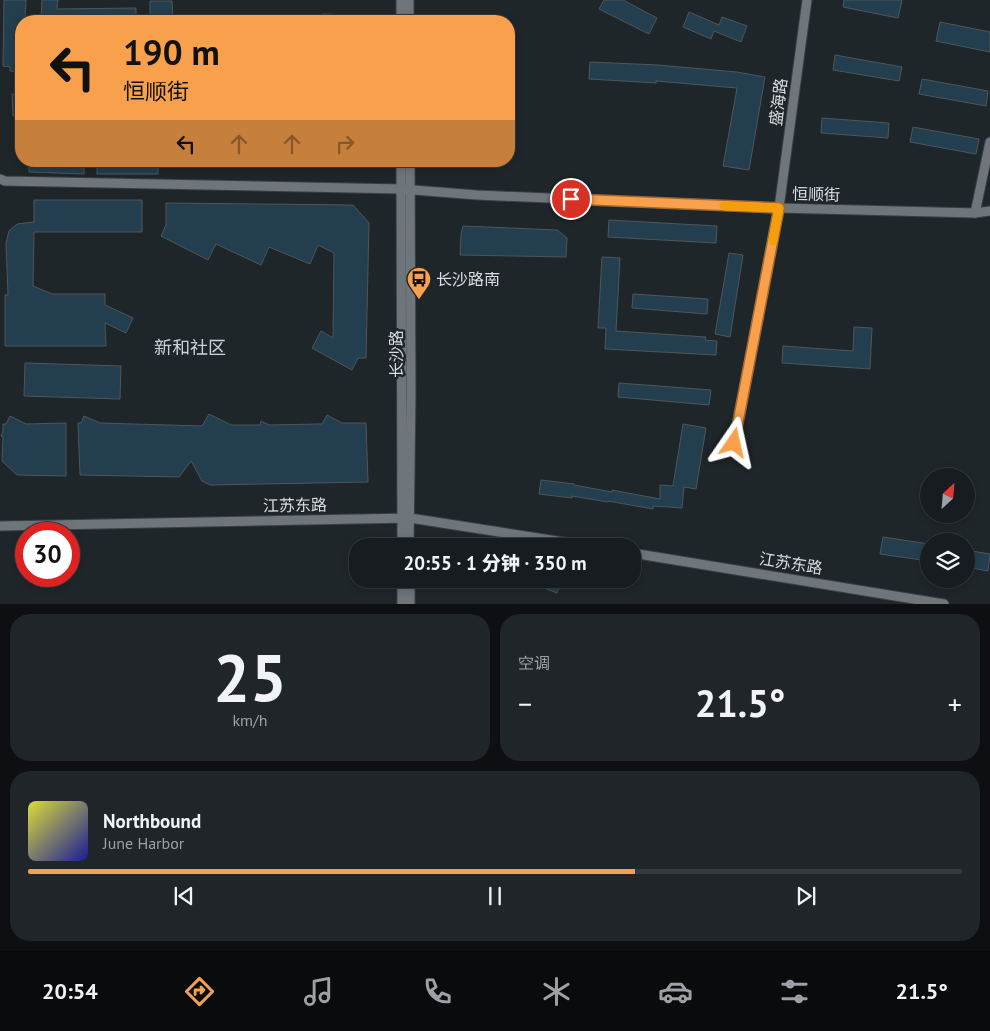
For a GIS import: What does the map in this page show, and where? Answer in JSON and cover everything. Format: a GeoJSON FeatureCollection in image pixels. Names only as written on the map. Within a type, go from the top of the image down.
{"type":"FeatureCollection","features":[{"type":"Feature","properties":{"kind":"street"},"geometry":{"type":"LineString","coordinates":[[401,0],[401,15]]}},
{"type":"Feature","properties":{"kind":"street"},"geometry":{"type":"LineString","coordinates":[[409,0],[409,15]]}},
{"type":"Feature","properties":{"kind":"street","name":"盛海路"},"geometry":{"type":"LineString","coordinates":[[734,443],[779,208],[807,0]]}},
{"type":"Feature","properties":{"kind":"street"},"geometry":{"type":"LineString","coordinates":[[975,213],[990,142]]}},
{"type":"Feature","properties":{"kind":"street","name":"长沙路"},"geometry":{"type":"LineString","coordinates":[[402,167],[406,190]]}},
{"type":"Feature","properties":{"kind":"street","name":"长沙路"},"geometry":{"type":"LineString","coordinates":[[403,538],[406,518],[406,190],[409,167]]}},
{"type":"Feature","properties":{"kind":"street","name":"恒顺街"},"geometry":{"type":"LineString","coordinates":[[0,179],[5,181],[406,190],[779,208],[975,213],[990,211]]}},
{"type":"Feature","properties":{"kind":"street","name":"长沙路"},"geometry":{"type":"LineString","coordinates":[[406,518],[409,538]]}},
{"type":"Feature","properties":{"kind":"street","name":"江苏东路"},"geometry":{"type":"LineString","coordinates":[[0,526],[406,518],[537,538]]}},
{"type":"Feature","properties":{"kind":"street","name":"江苏东路"},"geometry":{"type":"LineString","coordinates":[[641,554],[944,604]]}},
{"type":"Feature","properties":{"kind":"street"},"geometry":{"type":"LineString","coordinates":[[402,588],[402,604]]}},
{"type":"Feature","properties":{"kind":"street"},"geometry":{"type":"LineString","coordinates":[[410,588],[410,604]]}},
{"type":"Feature","properties":{"kind":"building"},"geometry":{"type":"Polygon","coordinates":[[[4,0],[26,0],[25,15],[15,15],[15,71],[10,71],[10,67],[3,66],[4,0]]]}},
{"type":"Feature","properties":{"kind":"building"},"geometry":{"type":"Polygon","coordinates":[[[42,0],[58,0],[57,9],[136,8],[136,15],[41,15],[42,0]]]}},
{"type":"Feature","properties":{"kind":"building"},"geometry":{"type":"Polygon","coordinates":[[[604,0],[623,0],[657,18],[649,34],[599,9],[604,0]]]}},
{"type":"Feature","properties":{"kind":"building"},"geometry":{"type":"Polygon","coordinates":[[[844,0],[902,0],[898,18],[843,7],[844,0]]]}},
{"type":"Feature","properties":{"kind":"building"},"geometry":{"type":"Polygon","coordinates":[[[150,1],[172,1],[173,15],[150,15],[150,1]]]}},
{"type":"Feature","properties":{"kind":"building"},"geometry":{"type":"Polygon","coordinates":[[[689,12],[719,25],[722,17],[747,26],[741,42],[714,31],[711,39],[683,27],[689,12]]]}},
{"type":"Feature","properties":{"kind":"building"},"geometry":{"type":"Polygon","coordinates":[[[940,22],[990,32],[990,52],[936,41],[940,22]]]}},
{"type":"Feature","properties":{"kind":"building"},"geometry":{"type":"Polygon","coordinates":[[[835,55],[902,67],[899,81],[833,70],[835,55]]]}},
{"type":"Feature","properties":{"kind":"building"},"geometry":{"type":"Polygon","coordinates":[[[590,62],[658,65],[737,72],[765,77],[749,170],[723,166],[737,88],[656,81],[656,83],[589,79],[590,62]]]}},
{"type":"Feature","properties":{"kind":"building"},"geometry":{"type":"Polygon","coordinates":[[[922,79],[988,91],[986,106],[919,94],[922,79]]]}},
{"type":"Feature","properties":{"kind":"building"},"geometry":{"type":"Polygon","coordinates":[[[12,94],[15,94],[15,116],[13,116],[12,94]]]}},
{"type":"Feature","properties":{"kind":"building"},"geometry":{"type":"Polygon","coordinates":[[[822,118],[889,123],[888,138],[821,133],[822,118]]]}},
{"type":"Feature","properties":{"kind":"building"},"geometry":{"type":"Polygon","coordinates":[[[913,127],[979,139],[976,154],[910,142],[913,127]]]}},
{"type":"Feature","properties":{"kind":"building"},"geometry":{"type":"Polygon","coordinates":[[[29,167],[84,167],[84,174],[29,172],[29,167]]]}},
{"type":"Feature","properties":{"kind":"building"},"geometry":{"type":"Polygon","coordinates":[[[97,167],[158,167],[158,174],[97,174],[97,167]]]}},
{"type":"Feature","properties":{"kind":"building"},"geometry":{"type":"Polygon","coordinates":[[[34,200],[142,200],[142,232],[34,232],[33,286],[52,294],[105,294],[105,305],[133,318],[126,333],[105,323],[106,346],[5,346],[5,295],[8,295],[6,243],[9,231],[17,224],[34,222],[34,200]]]}},
{"type":"Feature","properties":{"kind":"building"},"geometry":{"type":"Polygon","coordinates":[[[166,203],[353,205],[369,223],[366,358],[358,358],[352,370],[312,348],[321,331],[333,338],[334,253],[318,245],[310,264],[269,247],[261,265],[216,244],[208,260],[161,236],[166,225],[166,203]]]}},
{"type":"Feature","properties":{"kind":"building"},"geometry":{"type":"Polygon","coordinates":[[[609,220],[717,226],[716,243],[608,237],[609,220]]]}},
{"type":"Feature","properties":{"kind":"building"},"geometry":{"type":"Polygon","coordinates":[[[463,226],[557,230],[567,238],[566,257],[460,255],[463,226]]]}},
{"type":"Feature","properties":{"kind":"building"},"geometry":{"type":"Polygon","coordinates":[[[729,253],[743,255],[730,337],[715,334],[729,253]]]}},
{"type":"Feature","properties":{"kind":"building"},"geometry":{"type":"Polygon","coordinates":[[[602,257],[620,258],[616,331],[706,337],[705,340],[717,341],[716,355],[605,349],[606,328],[598,328],[602,257]]]}},
{"type":"Feature","properties":{"kind":"building"},"geometry":{"type":"Polygon","coordinates":[[[633,294],[708,299],[707,314],[632,308],[633,294]]]}},
{"type":"Feature","properties":{"kind":"building"},"geometry":{"type":"Polygon","coordinates":[[[854,327],[872,328],[870,369],[782,363],[783,346],[853,351],[854,327]]]}},
{"type":"Feature","properties":{"kind":"building"},"geometry":{"type":"Polygon","coordinates":[[[25,363],[121,366],[120,399],[24,396],[25,363]]]}},
{"type":"Feature","properties":{"kind":"building"},"geometry":{"type":"Polygon","coordinates":[[[619,383],[711,390],[709,405],[618,397],[619,383]]]}},
{"type":"Feature","properties":{"kind":"building"},"geometry":{"type":"Polygon","coordinates":[[[209,414],[231,425],[260,425],[261,421],[269,425],[322,424],[327,415],[342,423],[366,423],[368,482],[210,485],[202,481],[191,461],[179,477],[80,475],[78,423],[81,423],[84,416],[100,423],[202,426],[209,414]]]}},
{"type":"Feature","properties":{"kind":"building"},"geometry":{"type":"Polygon","coordinates":[[[10,416],[26,424],[66,423],[66,476],[17,475],[2,461],[3,437],[1,436],[3,424],[6,424],[10,416]]]}},
{"type":"Feature","properties":{"kind":"building"},"geometry":{"type":"Polygon","coordinates":[[[683,424],[706,428],[696,489],[684,487],[682,508],[653,506],[653,509],[572,496],[572,498],[539,494],[541,480],[660,499],[660,485],[673,486],[683,424]]]}},
{"type":"Feature","properties":{"kind":"building"},"geometry":{"type":"Polygon","coordinates":[[[883,537],[920,543],[920,560],[880,554],[883,537]]]}},
{"type":"Feature","properties":{"kind":"building"},"geometry":{"type":"Polygon","coordinates":[[[975,552],[990,554],[988,571],[975,569],[975,552]]]}},
{"type":"Feature","properties":{"kind":"building"},"geometry":{"type":"Polygon","coordinates":[[[544,588],[559,588],[557,593],[544,588]]]}},
{"type":"Feature","properties":{"kind":"slow traffic"},"geometry":{"type":"LineString","coordinates":[[724,206],[779,208],[773,241]]}},
{"type":"Feature","properties":{"kind":"place","name":"长沙路南"},"geometry":{"type":"Point","coordinates":[419,300]}},
{"type":"Feature","properties":{"kind":"district","name":"新和社区"},"geometry":{"type":"Point","coordinates":[190,348]}},
{"type":"Feature","properties":{"kind":"route"},"geometry":{"type":"LineString","coordinates":[[571,199],[779,208],[734,443]]}}]}
